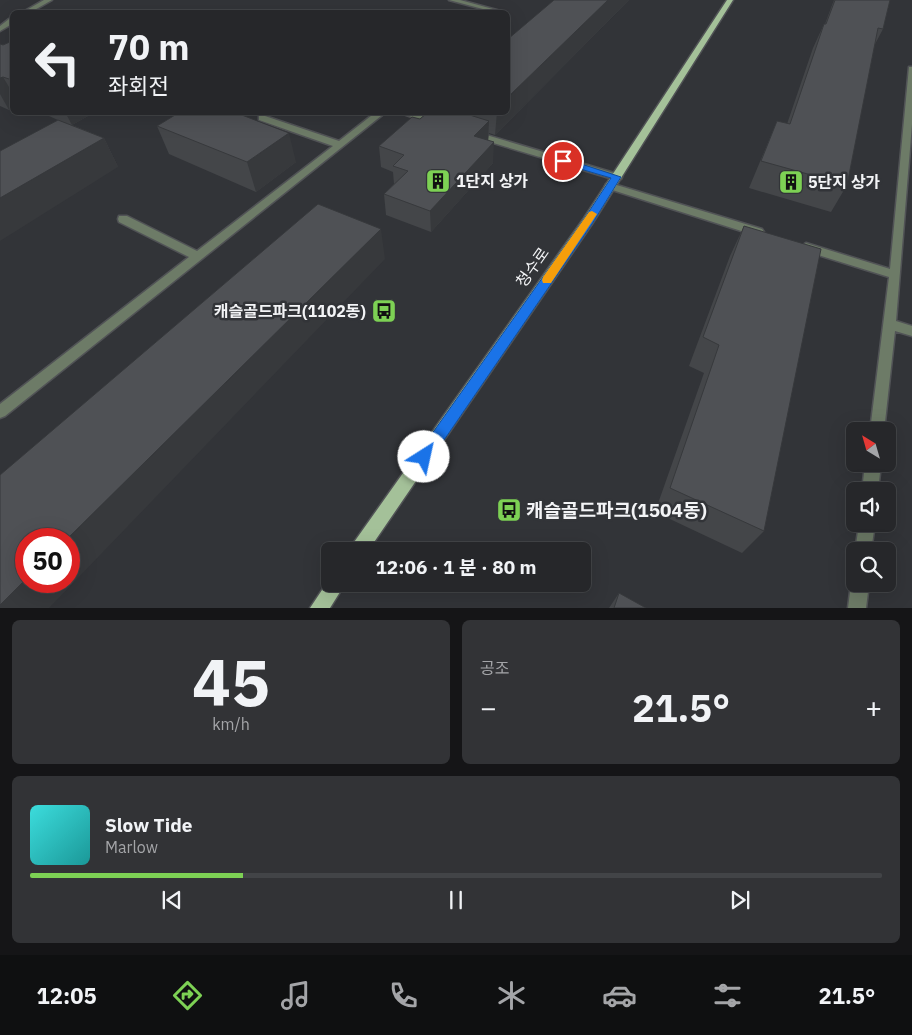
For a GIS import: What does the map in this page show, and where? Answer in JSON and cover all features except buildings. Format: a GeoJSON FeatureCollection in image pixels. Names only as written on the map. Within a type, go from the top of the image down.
{"type":"FeatureCollection","features":[{"type":"Feature","properties":{"kind":"main road","name":"청수로"},"geometry":{"type":"LineString","coordinates":[[364,542],[588,221],[730,0]]}},
{"type":"Feature","properties":{"kind":"main road"},"geometry":{"type":"LineString","coordinates":[[319,608],[330,592]]}},
{"type":"Feature","properties":{"kind":"street"},"geometry":{"type":"LineString","coordinates":[[30,10],[48,0]]}},
{"type":"Feature","properties":{"kind":"street"},"geometry":{"type":"LineString","coordinates":[[452,0],[492,10]]}},
{"type":"Feature","properties":{"kind":"street"},"geometry":{"type":"LineString","coordinates":[[878,422],[895,275],[912,68]]}},
{"type":"Feature","properties":{"kind":"street"},"geometry":{"type":"LineString","coordinates":[[0,412],[378,115]]}},
{"type":"Feature","properties":{"kind":"street"},"geometry":{"type":"LineString","coordinates":[[412,115],[448,126]]}},
{"type":"Feature","properties":{"kind":"street"},"geometry":{"type":"LineString","coordinates":[[262,118],[340,146]]}},
{"type":"Feature","properties":{"kind":"street"},"geometry":{"type":"LineString","coordinates":[[467,132],[771,236]]}},
{"type":"Feature","properties":{"kind":"street"},"geometry":{"type":"LineString","coordinates":[[901,197],[912,200]]}},
{"type":"Feature","properties":{"kind":"street"},"geometry":{"type":"LineString","coordinates":[[123,219],[198,257]]}},
{"type":"Feature","properties":{"kind":"street"},"geometry":{"type":"LineString","coordinates":[[790,242],[895,275]]}},
{"type":"Feature","properties":{"kind":"street"},"geometry":{"type":"LineString","coordinates":[[890,324],[912,331]]}},
{"type":"Feature","properties":{"kind":"street"},"geometry":{"type":"LineString","coordinates":[[857,608],[859,592]]}},
{"type":"Feature","properties":{"kind":"slow traffic"},"geometry":{"type":"LineString","coordinates":[[547,280],[592,214]]}},
{"type":"Feature","properties":{"kind":"place","name":"1단지 상가"},"geometry":{"type":"Point","coordinates":[438,181]}},
{"type":"Feature","properties":{"kind":"place","name":"5단지 상가"},"geometry":{"type":"Point","coordinates":[791,182]}},
{"type":"Feature","properties":{"kind":"place","name":"캐슬골드파크(1102동)"},"geometry":{"type":"Point","coordinates":[384,311]}},
{"type":"Feature","properties":{"kind":"place","name":"캐슬골드파크(1504동)"},"geometry":{"type":"Point","coordinates":[509,510]}},
{"type":"Feature","properties":{"kind":"route"},"geometry":{"type":"LineString","coordinates":[[424,457],[617,177],[563,161]]}}]}
